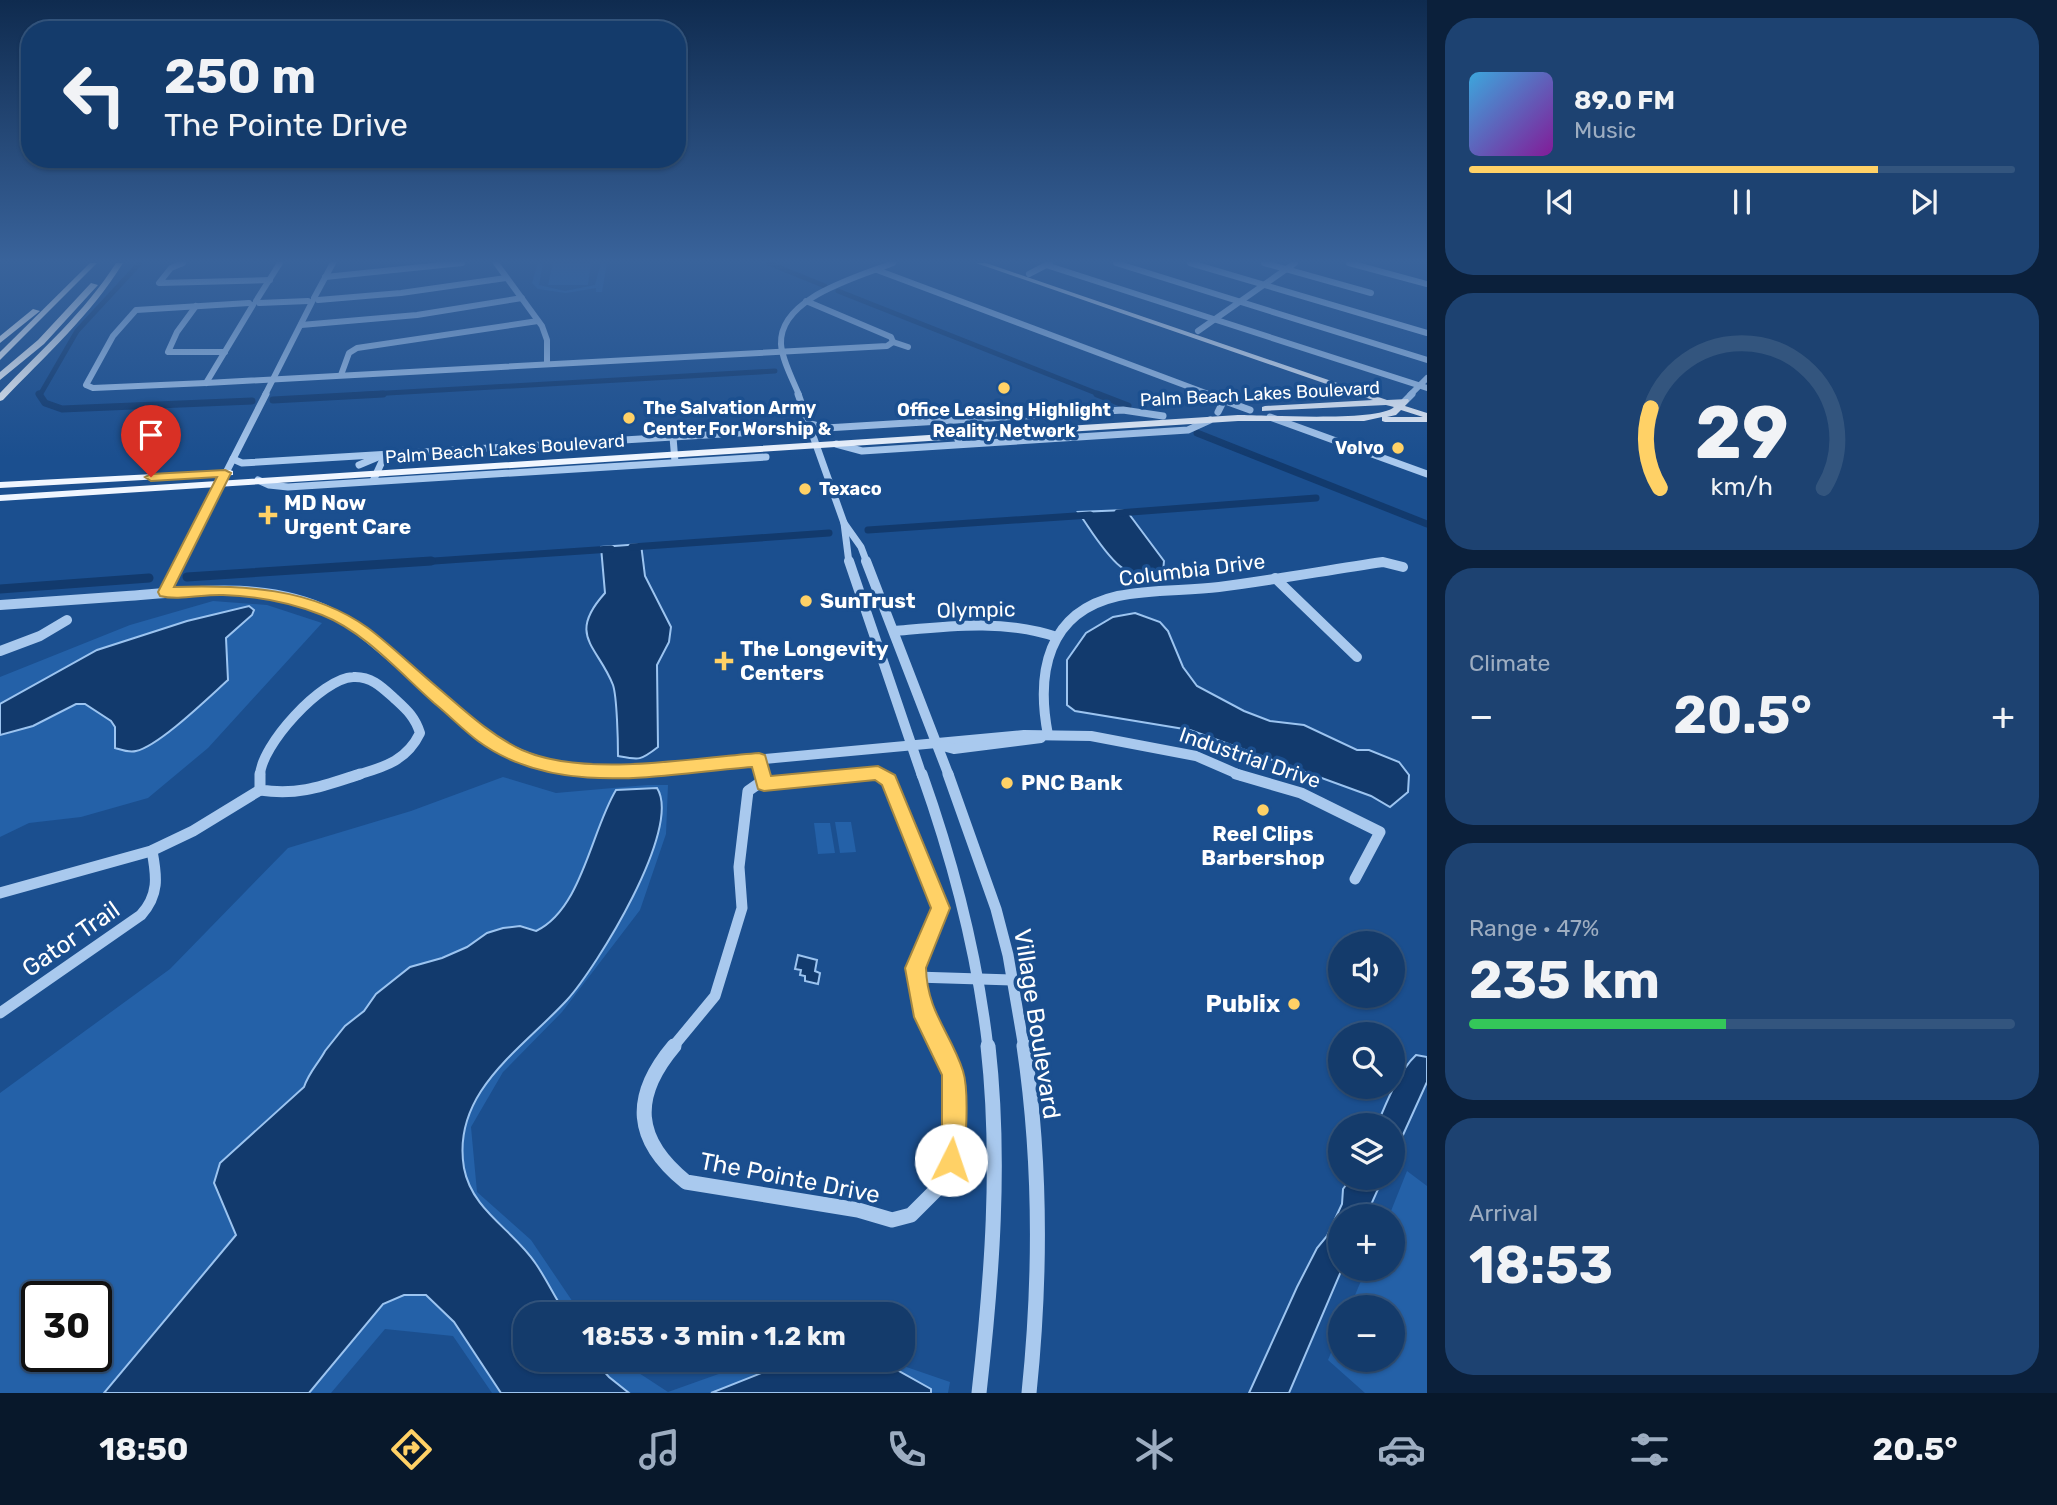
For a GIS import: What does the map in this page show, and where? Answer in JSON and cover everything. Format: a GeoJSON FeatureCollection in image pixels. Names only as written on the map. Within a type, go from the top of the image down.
{"type":"FeatureCollection","features":[{"type":"Feature","properties":{"kind":"highway"},"geometry":{"type":"LineString","coordinates":[[0,340],[16,328]]}},
{"type":"Feature","properties":{"kind":"highway"},"geometry":{"type":"LineString","coordinates":[[0,357],[29,328]]}},
{"type":"Feature","properties":{"kind":"highway"},"geometry":{"type":"LineString","coordinates":[[0,377],[55,328]]}},
{"type":"Feature","properties":{"kind":"highway"},"geometry":{"type":"LineString","coordinates":[[0,398],[67,328]]}},
{"type":"Feature","properties":{"kind":"main road"},"geometry":{"type":"LineString","coordinates":[[1170,328],[1388,402],[1427,408]]}},
{"type":"Feature","properties":{"kind":"main road"},"geometry":{"type":"LineString","coordinates":[[1185,328],[1198,331]]}},
{"type":"Feature","properties":{"kind":"main road"},"geometry":{"type":"LineString","coordinates":[[1189,328],[1402,404],[1427,418]]}},
{"type":"Feature","properties":{"kind":"main road"},"geometry":{"type":"LineString","coordinates":[[1189,335],[1206,337],[1276,357]]}},
{"type":"Feature","properties":{"kind":"main road"},"geometry":{"type":"LineString","coordinates":[[1317,378],[1346,395],[1345,401],[1336,404]]}},
{"type":"Feature","properties":{"kind":"main road","name":"Palm Beach Lakes Boulevard"},"geometry":{"type":"LineString","coordinates":[[0,485],[103,486],[139,478],[258,480],[379,468],[815,441],[836,443],[956,436],[1084,420],[1388,402]]}},
{"type":"Feature","properties":{"kind":"main road","name":"Palm Beach Lakes Boulevard"},"geometry":{"type":"LineString","coordinates":[[1084,420],[1113,426],[1269,417],[1364,418],[1389,414],[1402,404]]}},
{"type":"Feature","properties":{"kind":"main road"},"geometry":{"type":"LineString","coordinates":[[1238,418],[1250,410]]}},
{"type":"Feature","properties":{"kind":"main road"},"geometry":{"type":"LineString","coordinates":[[1364,418],[1427,418]]}},
{"type":"Feature","properties":{"kind":"main road","name":"Palm Beach Lakes Boulevard"},"geometry":{"type":"LineString","coordinates":[[674,450],[749,453],[862,434],[956,436]]}},
{"type":"Feature","properties":{"kind":"main road","name":"Palm Beach Lakes Boulevard"},"geometry":{"type":"LineString","coordinates":[[0,498],[97,486],[359,465],[379,468]]}},
{"type":"Feature","properties":{"kind":"street"},"geometry":{"type":"LineString","coordinates":[[120,328],[86,385],[93,388],[206,383],[783,352],[892,343],[908,347]]}},
{"type":"Feature","properties":{"kind":"street"},"geometry":{"type":"LineString","coordinates":[[180,328],[168,352],[225,352]]}},
{"type":"Feature","properties":{"kind":"street"},"geometry":{"type":"LineString","coordinates":[[206,383],[239,328]]}},
{"type":"Feature","properties":{"kind":"street"},"geometry":{"type":"LineString","coordinates":[[165,592],[299,328]]}},
{"type":"Feature","properties":{"kind":"street"},"geometry":{"type":"LineString","coordinates":[[341,375],[349,353],[357,348],[491,328]]}},
{"type":"Feature","properties":{"kind":"street"},"geometry":{"type":"LineString","coordinates":[[541,328],[547,340],[547,364]]}},
{"type":"Feature","properties":{"kind":"street"},"geometry":{"type":"LineString","coordinates":[[783,328],[783,352]]}},
{"type":"Feature","properties":{"kind":"street"},"geometry":{"type":"LineString","coordinates":[[870,328],[891,337],[892,343]]}},
{"type":"Feature","properties":{"kind":"street"},"geometry":{"type":"LineString","coordinates":[[1039,328],[1250,410]]}},
{"type":"Feature","properties":{"kind":"street"},"geometry":{"type":"LineString","coordinates":[[1198,331],[1202,328]]}},
{"type":"Feature","properties":{"kind":"street"},"geometry":{"type":"LineString","coordinates":[[1242,328],[1423,387]]}},
{"type":"Feature","properties":{"kind":"street"},"geometry":{"type":"LineString","coordinates":[[1325,328],[1427,359]]}},
{"type":"Feature","properties":{"kind":"street"},"geometry":{"type":"LineString","coordinates":[[1410,328],[1427,333]]}},
{"type":"Feature","properties":{"kind":"street","name":"Village Boulevard"},"geometry":{"type":"LineString","coordinates":[[783,352],[844,523],[861,547],[937,745],[982,866],[1008,955],[1027,1081],[1038,1204],[1038,1287],[1029,1393]]}},
{"type":"Feature","properties":{"kind":"street"},"geometry":{"type":"LineString","coordinates":[[1402,404],[1423,387],[1427,378]]}},
{"type":"Feature","properties":{"kind":"street"},"geometry":{"type":"LineString","coordinates":[[1201,390],[1222,403],[1218,412]]}},
{"type":"Feature","properties":{"kind":"street"},"geometry":{"type":"LineString","coordinates":[[1269,417],[1427,474]]}},
{"type":"Feature","properties":{"kind":"street"},"geometry":{"type":"LineString","coordinates":[[1317,434],[1307,427],[1306,421],[1330,417]]}},
{"type":"Feature","properties":{"kind":"street"},"geometry":{"type":"LineString","coordinates":[[233,459],[242,463],[379,468],[674,450],[790,430],[808,423],[826,428],[1084,420]]}},
{"type":"Feature","properties":{"kind":"street"},"geometry":{"type":"LineString","coordinates":[[956,436],[1142,433],[1188,430],[1210,420]]}},
{"type":"Feature","properties":{"kind":"street"},"geometry":{"type":"LineString","coordinates":[[862,434],[880,425]]}},
{"type":"Feature","properties":{"kind":"street"},"geometry":{"type":"LineString","coordinates":[[1113,426],[1142,433]]}},
{"type":"Feature","properties":{"kind":"street"},"geometry":{"type":"LineString","coordinates":[[749,453],[766,457]]}},
{"type":"Feature","properties":{"kind":"street","name":"Village Boulevard"},"geometry":{"type":"LineString","coordinates":[[844,523],[843,540],[953,868],[975,953],[990,1075],[993,1133],[989,1304],[979,1393]]}},
{"type":"Feature","properties":{"kind":"street","name":"Columbia Drive"},"geometry":{"type":"LineString","coordinates":[[1048,735],[1041,702],[1042,674],[1050,650],[1057,637],[1082,612],[1106,599],[1383,562],[1403,567]]}},
{"type":"Feature","properties":{"kind":"street"},"geometry":{"type":"LineString","coordinates":[[1275,578],[1357,657]]}},
{"type":"Feature","properties":{"kind":"street","name":"Industrial Drive"},"geometry":{"type":"LineString","coordinates":[[0,605],[201,590],[253,592],[296,600],[330,612],[362,632],[485,737],[518,756],[576,771],[611,772],[910,746],[937,745],[954,749],[1032,741],[1048,735],[1091,736],[1196,756],[1236,774],[1301,793],[1380,832],[1355,879]]}},
{"type":"Feature","properties":{"kind":"street"},"geometry":{"type":"LineString","coordinates":[[0,651],[40,636],[67,620]]}},
{"type":"Feature","properties":{"kind":"street","name":"Olympic"},"geometry":{"type":"LineString","coordinates":[[894,631],[1007,622],[1057,637]]}},
{"type":"Feature","properties":{"kind":"street"},"geometry":{"type":"LineString","coordinates":[[0,893],[55,875],[152,851],[260,790],[300,793],[391,764],[413,748],[419,733],[418,723],[370,679],[353,677],[333,682],[317,693],[264,755],[260,766],[260,790]]}},
{"type":"Feature","properties":{"kind":"street"},"geometry":{"type":"LineString","coordinates":[[759,760],[764,784]]}},
{"type":"Feature","properties":{"kind":"street","name":"The Pointe Drive"},"geometry":{"type":"LineString","coordinates":[[878,773],[889,780],[941,908],[916,968],[916,977],[925,1017],[953,1073],[954,1151],[937,1189],[911,1215],[892,1220],[858,1210],[686,1182],[671,1172],[658,1158],[646,1131],[646,1092],[652,1074],[663,1058],[715,996],[742,908],[739,866],[745,799],[752,786],[878,773]]}},
{"type":"Feature","properties":{"kind":"street","name":"Gator Trail"},"geometry":{"type":"LineString","coordinates":[[0,1013],[131,924],[145,911],[155,897],[159,883],[152,851]]}},
{"type":"Feature","properties":{"kind":"street"},"geometry":{"type":"LineString","coordinates":[[916,977],[1012,980]]}},
{"type":"Feature","properties":{"kind":"shaded area"},"geometry":{"type":"Polygon","coordinates":[[[1126,510],[1164,561],[1163,572],[1149,577],[1136,576],[1124,569],[1103,548],[1078,512],[1126,510]]]}},
{"type":"Feature","properties":{"kind":"shaded area"},"geometry":{"type":"Polygon","coordinates":[[[641,544],[645,576],[671,627],[669,642],[657,665],[658,747],[635,759],[618,756],[613,685],[586,631],[594,608],[605,593],[601,547],[641,544]]]}},
{"type":"Feature","properties":{"kind":"shaded area"},"geometry":{"type":"Polygon","coordinates":[[[213,601],[267,605],[322,623],[208,748],[148,798],[81,817],[29,823],[0,837],[0,677],[130,625],[213,601]]]}},
{"type":"Feature","properties":{"kind":"shaded area"},"geometry":{"type":"Polygon","coordinates":[[[249,606],[254,610],[252,615],[226,638],[228,680],[183,720],[146,747],[131,752],[115,748],[115,727],[111,721],[85,704],[76,704],[33,726],[0,735],[0,704],[97,650],[187,621],[249,606]]]}},
{"type":"Feature","properties":{"kind":"shaded area"},"geometry":{"type":"Polygon","coordinates":[[[1135,613],[1160,622],[1168,631],[1183,667],[1197,686],[1244,711],[1270,721],[1304,725],[1357,750],[1369,750],[1399,762],[1409,775],[1408,792],[1390,807],[1371,796],[1190,730],[1075,711],[1067,705],[1067,660],[1086,633],[1113,617],[1135,613]]]}},
{"type":"Feature","properties":{"kind":"shaded area"},"geometry":{"type":"Polygon","coordinates":[[[503,777],[556,793],[668,785],[666,834],[640,910],[562,1012],[503,1072],[471,1127],[477,1192],[531,1240],[573,1302],[513,1302],[513,1372],[637,1372],[668,1392],[724,1372],[915,1370],[950,1382],[948,1393],[492,1393],[453,1336],[385,1329],[331,1393],[0,1393],[0,1093],[170,969],[288,848],[411,811],[503,777]]]}},
{"type":"Feature","properties":{"kind":"shaded area"},"geometry":{"type":"Polygon","coordinates":[[[657,788],[662,807],[658,834],[648,864],[615,929],[580,983],[567,1000],[511,1055],[479,1094],[468,1117],[463,1141],[464,1168],[468,1183],[484,1208],[527,1252],[559,1302],[513,1302],[513,1372],[605,1372],[629,1393],[501,1393],[454,1322],[426,1295],[404,1295],[383,1304],[309,1393],[104,1393],[236,1235],[214,1183],[220,1163],[304,1087],[325,1051],[345,1026],[364,1011],[376,994],[410,967],[442,958],[467,947],[487,933],[520,926],[536,931],[552,920],[575,888],[616,790],[657,788]]]}},
{"type":"Feature","properties":{"kind":"shaded area"},"geometry":{"type":"Polygon","coordinates":[[[835,822],[851,822],[856,852],[840,853],[835,822]]]}},
{"type":"Feature","properties":{"kind":"shaded area"},"geometry":{"type":"Polygon","coordinates":[[[814,823],[830,823],[835,853],[818,854],[814,823]]]}},
{"type":"Feature","properties":{"kind":"shaded area"},"geometry":{"type":"Polygon","coordinates":[[[798,955],[817,960],[815,971],[820,973],[818,984],[805,981],[805,976],[800,975],[801,970],[795,969],[798,955]]]}},
{"type":"Feature","properties":{"kind":"shaded area"},"geometry":{"type":"Polygon","coordinates":[[[1416,1055],[1427,1057],[1427,1082],[1405,1131],[1405,1113],[1382,1113],[1388,1099],[1405,1099],[1405,1069],[1416,1055]]]}},
{"type":"Feature","properties":{"kind":"shaded area"},"geometry":{"type":"Polygon","coordinates":[[[1407,1171],[1427,1186],[1427,1393],[1365,1393],[1341,1372],[1405,1372],[1405,1295],[1355,1295],[1361,1281],[1405,1281],[1405,1204],[1394,1204],[1399,1190],[1405,1190],[1407,1171]]]}},
{"type":"Feature","properties":{"kind":"shaded area"},"geometry":{"type":"Polygon","coordinates":[[[1343,1190],[1378,1190],[1371,1204],[1342,1204],[1343,1190]]]}},
{"type":"Feature","properties":{"kind":"shaded area"},"geometry":{"type":"Polygon","coordinates":[[[1328,1234],[1328,1281],[1337,1281],[1331,1295],[1328,1295],[1328,1302],[1289,1393],[1249,1393],[1297,1287],[1317,1248],[1328,1234]]]}},
{"type":"Feature","properties":{"kind":"shaded area"},"geometry":{"type":"Polygon","coordinates":[[[764,1372],[901,1372],[931,1389],[931,1393],[711,1393],[764,1372]]]}},
{"type":"Feature","properties":{"kind":"waterway"},"geometry":{"type":"LineString","coordinates":[[40,395],[80,328]]}},
{"type":"Feature","properties":{"kind":"waterway"},"geometry":{"type":"LineString","coordinates":[[932,328],[1101,395]]}},
{"type":"Feature","properties":{"kind":"waterway"},"geometry":{"type":"LineString","coordinates":[[353,395],[775,371]]}},
{"type":"Feature","properties":{"kind":"waterway"},"geometry":{"type":"LineString","coordinates":[[39,394],[45,403],[62,409],[252,401]]}},
{"type":"Feature","properties":{"kind":"waterway"},"geometry":{"type":"LineString","coordinates":[[273,400],[383,394]]}},
{"type":"Feature","properties":{"kind":"waterway"},"geometry":{"type":"LineString","coordinates":[[1097,394],[1128,406]]}},
{"type":"Feature","properties":{"kind":"waterway"},"geometry":{"type":"LineString","coordinates":[[1197,433],[1427,524]]}},
{"type":"Feature","properties":{"kind":"waterway"},"geometry":{"type":"LineString","coordinates":[[1118,513],[1316,498]]}},
{"type":"Feature","properties":{"kind":"waterway"},"geometry":{"type":"LineString","coordinates":[[868,530],[1090,515]]}},
{"type":"Feature","properties":{"kind":"waterway"},"geometry":{"type":"LineString","coordinates":[[632,547],[829,533]]}},
{"type":"Feature","properties":{"kind":"waterway"},"geometry":{"type":"LineString","coordinates":[[405,563],[611,549]]}},
{"type":"Feature","properties":{"kind":"waterway"},"geometry":{"type":"LineString","coordinates":[[187,577],[431,561]]}},
{"type":"Feature","properties":{"kind":"waterway"},"geometry":{"type":"LineString","coordinates":[[0,589],[149,578]]}},
{"type":"Feature","properties":{"kind":"place","name":"Office Leasing Highlight Reality Network"},"geometry":{"type":"Point","coordinates":[1004,388]}},
{"type":"Feature","properties":{"kind":"place","name":"The Salvation Army Center For Worship &"},"geometry":{"type":"Point","coordinates":[629,418]}},
{"type":"Feature","properties":{"kind":"place","name":"Volvo"},"geometry":{"type":"Point","coordinates":[1398,448]}},
{"type":"Feature","properties":{"kind":"place","name":"Texaco"},"geometry":{"type":"Point","coordinates":[805,489]}},
{"type":"Feature","properties":{"kind":"place","name":"MD Now Urgent Care"},"geometry":{"type":"Point","coordinates":[268,515]}},
{"type":"Feature","properties":{"kind":"place","name":"SunTrust"},"geometry":{"type":"Point","coordinates":[806,601]}},
{"type":"Feature","properties":{"kind":"place","name":"The Longevity Centers"},"geometry":{"type":"Point","coordinates":[724,661]}},
{"type":"Feature","properties":{"kind":"place","name":"PNC Bank"},"geometry":{"type":"Point","coordinates":[1007,783]}},
{"type":"Feature","properties":{"kind":"place","name":"Reel Clips Barbershop"},"geometry":{"type":"Point","coordinates":[1263,810]}},
{"type":"Feature","properties":{"kind":"place","name":"Publix"},"geometry":{"type":"Point","coordinates":[1294,1004]}},
{"type":"Feature","properties":{"kind":"route"},"geometry":{"type":"LineString","coordinates":[[151,477],[225,473],[165,592],[222,590],[263,593],[296,600],[330,612],[362,632],[485,737],[518,756],[560,768],[599,772],[759,760],[764,784],[878,773],[889,780],[941,908],[916,968],[916,977],[925,1017],[953,1073],[954,1151],[951,1160]]}}]}
